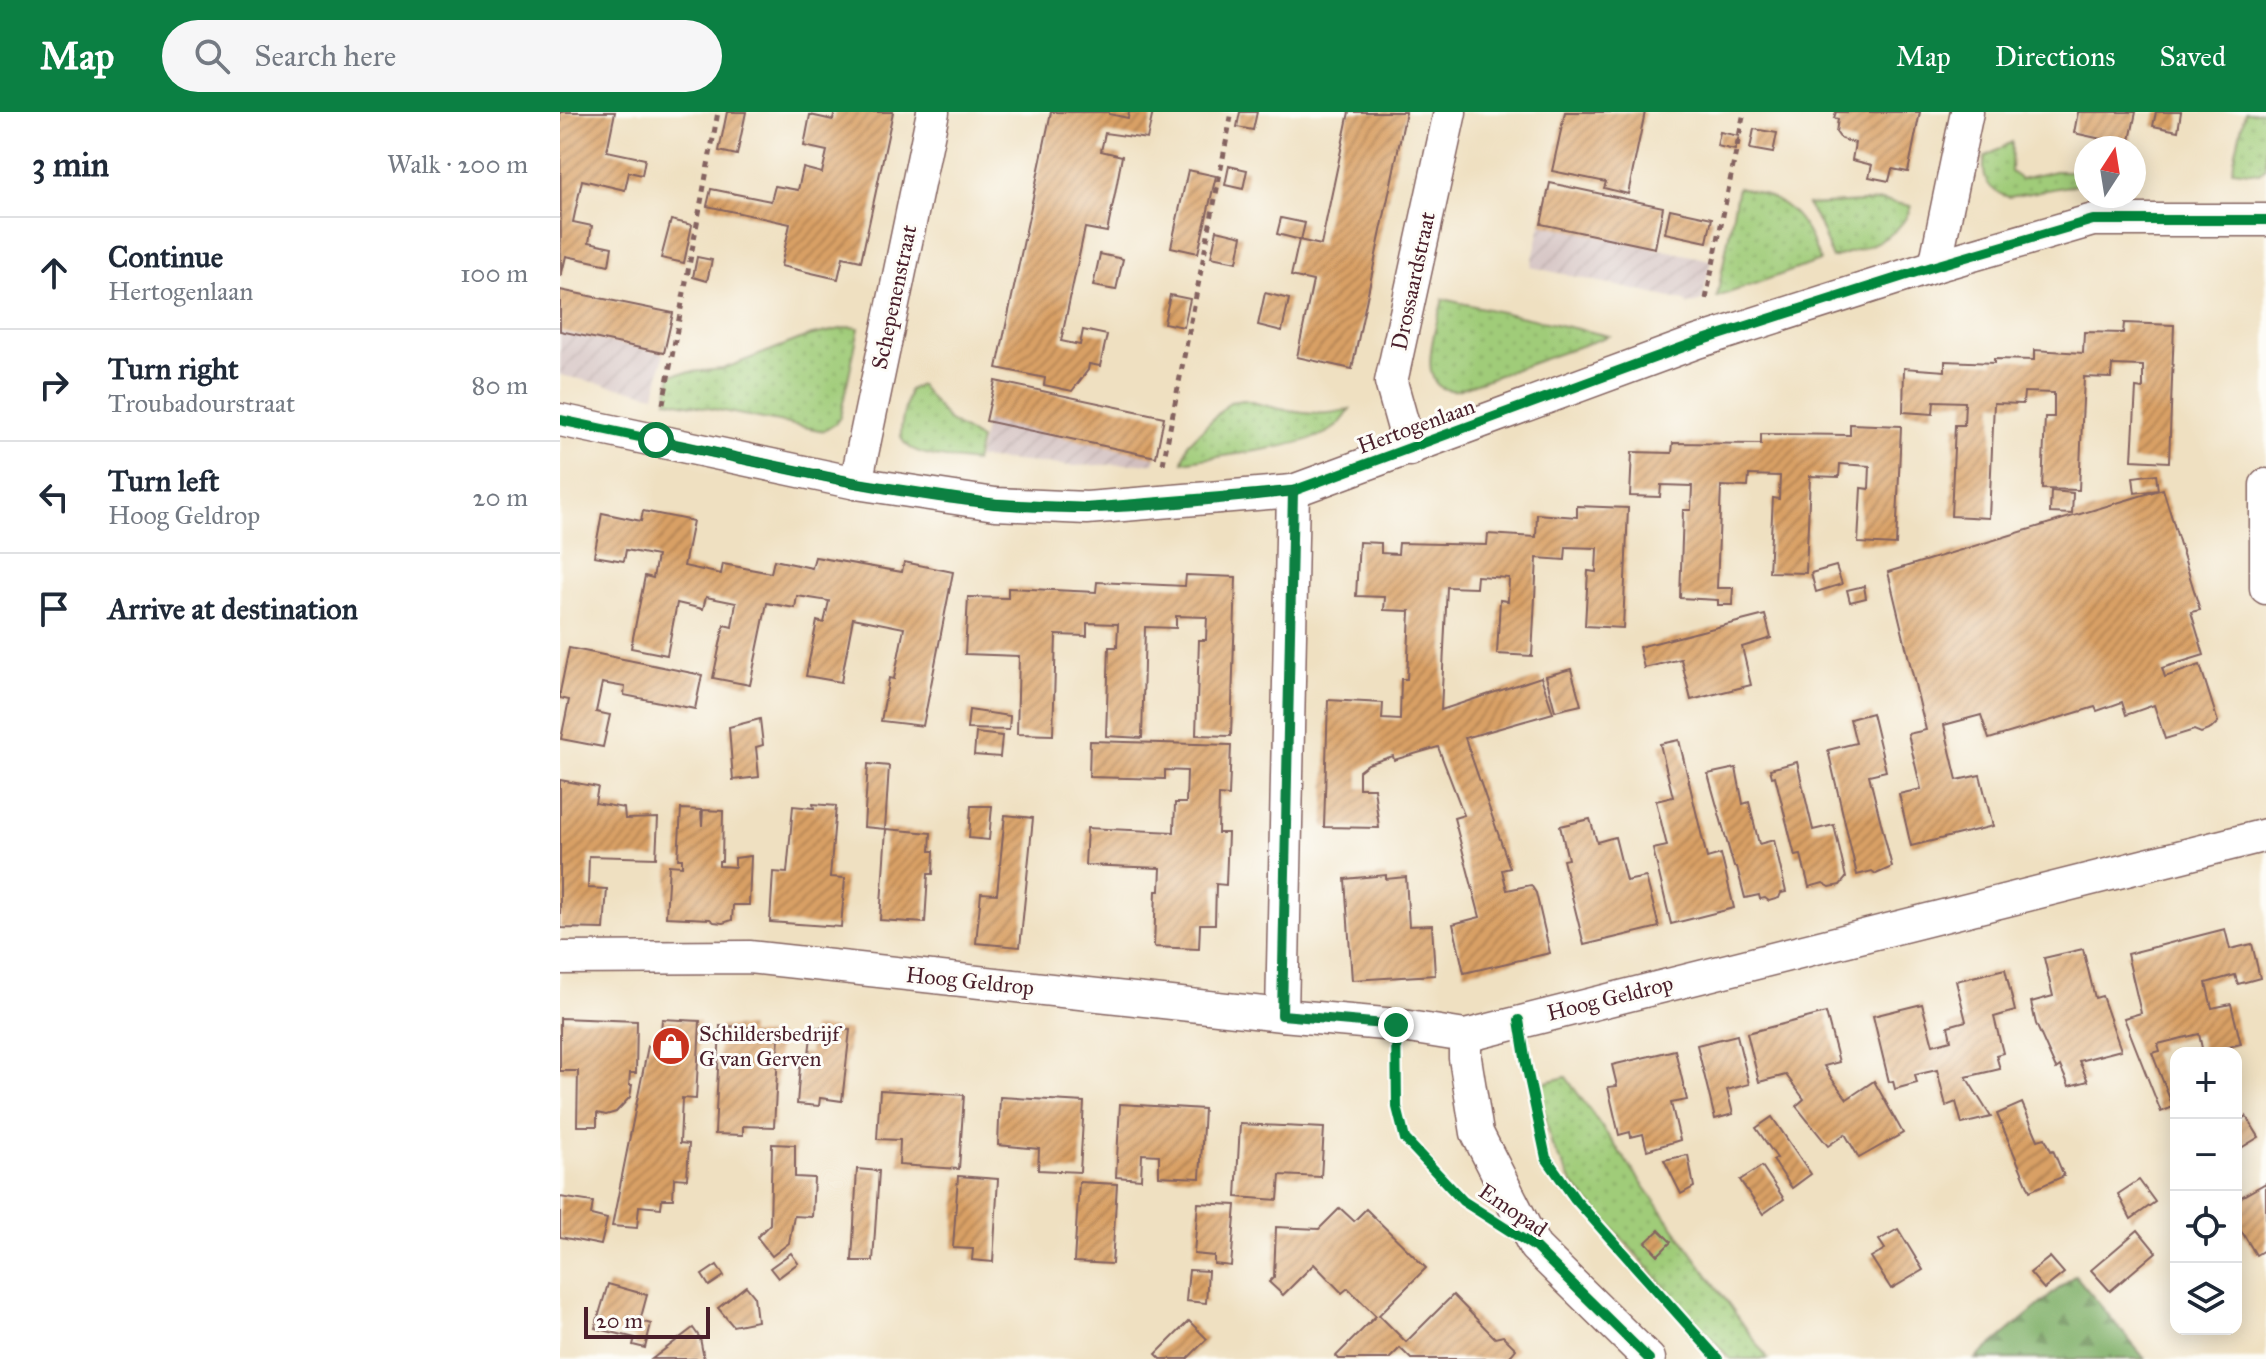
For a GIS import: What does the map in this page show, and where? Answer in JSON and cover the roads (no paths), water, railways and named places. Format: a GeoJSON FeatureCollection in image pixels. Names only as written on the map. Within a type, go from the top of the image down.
{"type":"FeatureCollection","features":[{"type":"Feature","properties":{"kind":"street","name":"Schepenenstraat"},"geometry":{"type":"LineString","coordinates":[[856,483],[933,112]]}},
{"type":"Feature","properties":{"kind":"street","name":"Drossaardstraat"},"geometry":{"type":"LineString","coordinates":[[1410,450],[1391,382],[1450,112]]}},
{"type":"Feature","properties":{"kind":"street"},"geometry":{"type":"LineString","coordinates":[[1935,266],[1967,112]]}},
{"type":"Feature","properties":{"kind":"street","name":"Hertogenlaan"},"geometry":{"type":"LineString","coordinates":[[560,420],[856,483],[995,504],[1087,508],[1293,491],[1697,342],[1935,266],[2093,220],[2266,220]]}},
{"type":"Feature","properties":{"kind":"street"},"geometry":{"type":"LineString","coordinates":[[2266,485],[2266,588]]}},
{"type":"Feature","properties":{"kind":"street"},"geometry":{"type":"LineString","coordinates":[[1282,1015],[1293,491]]}},
{"type":"Feature","properties":{"kind":"street","name":"Hoog Geldrop"},"geometry":{"type":"LineString","coordinates":[[560,958],[749,957],[1396,1025],[1465,1036],[2266,835]]}},
{"type":"Feature","properties":{"kind":"street","name":"Emopad"},"geometry":{"type":"LineString","coordinates":[[1465,1036],[1465,1058],[1477,1133],[1535,1247],[1649,1359]]}},
{"type":"Feature","properties":{"kind":"place","name":"Schildersbedrijf G van Gerven"},"geometry":{"type":"Point","coordinates":[671,1046]}}]}
